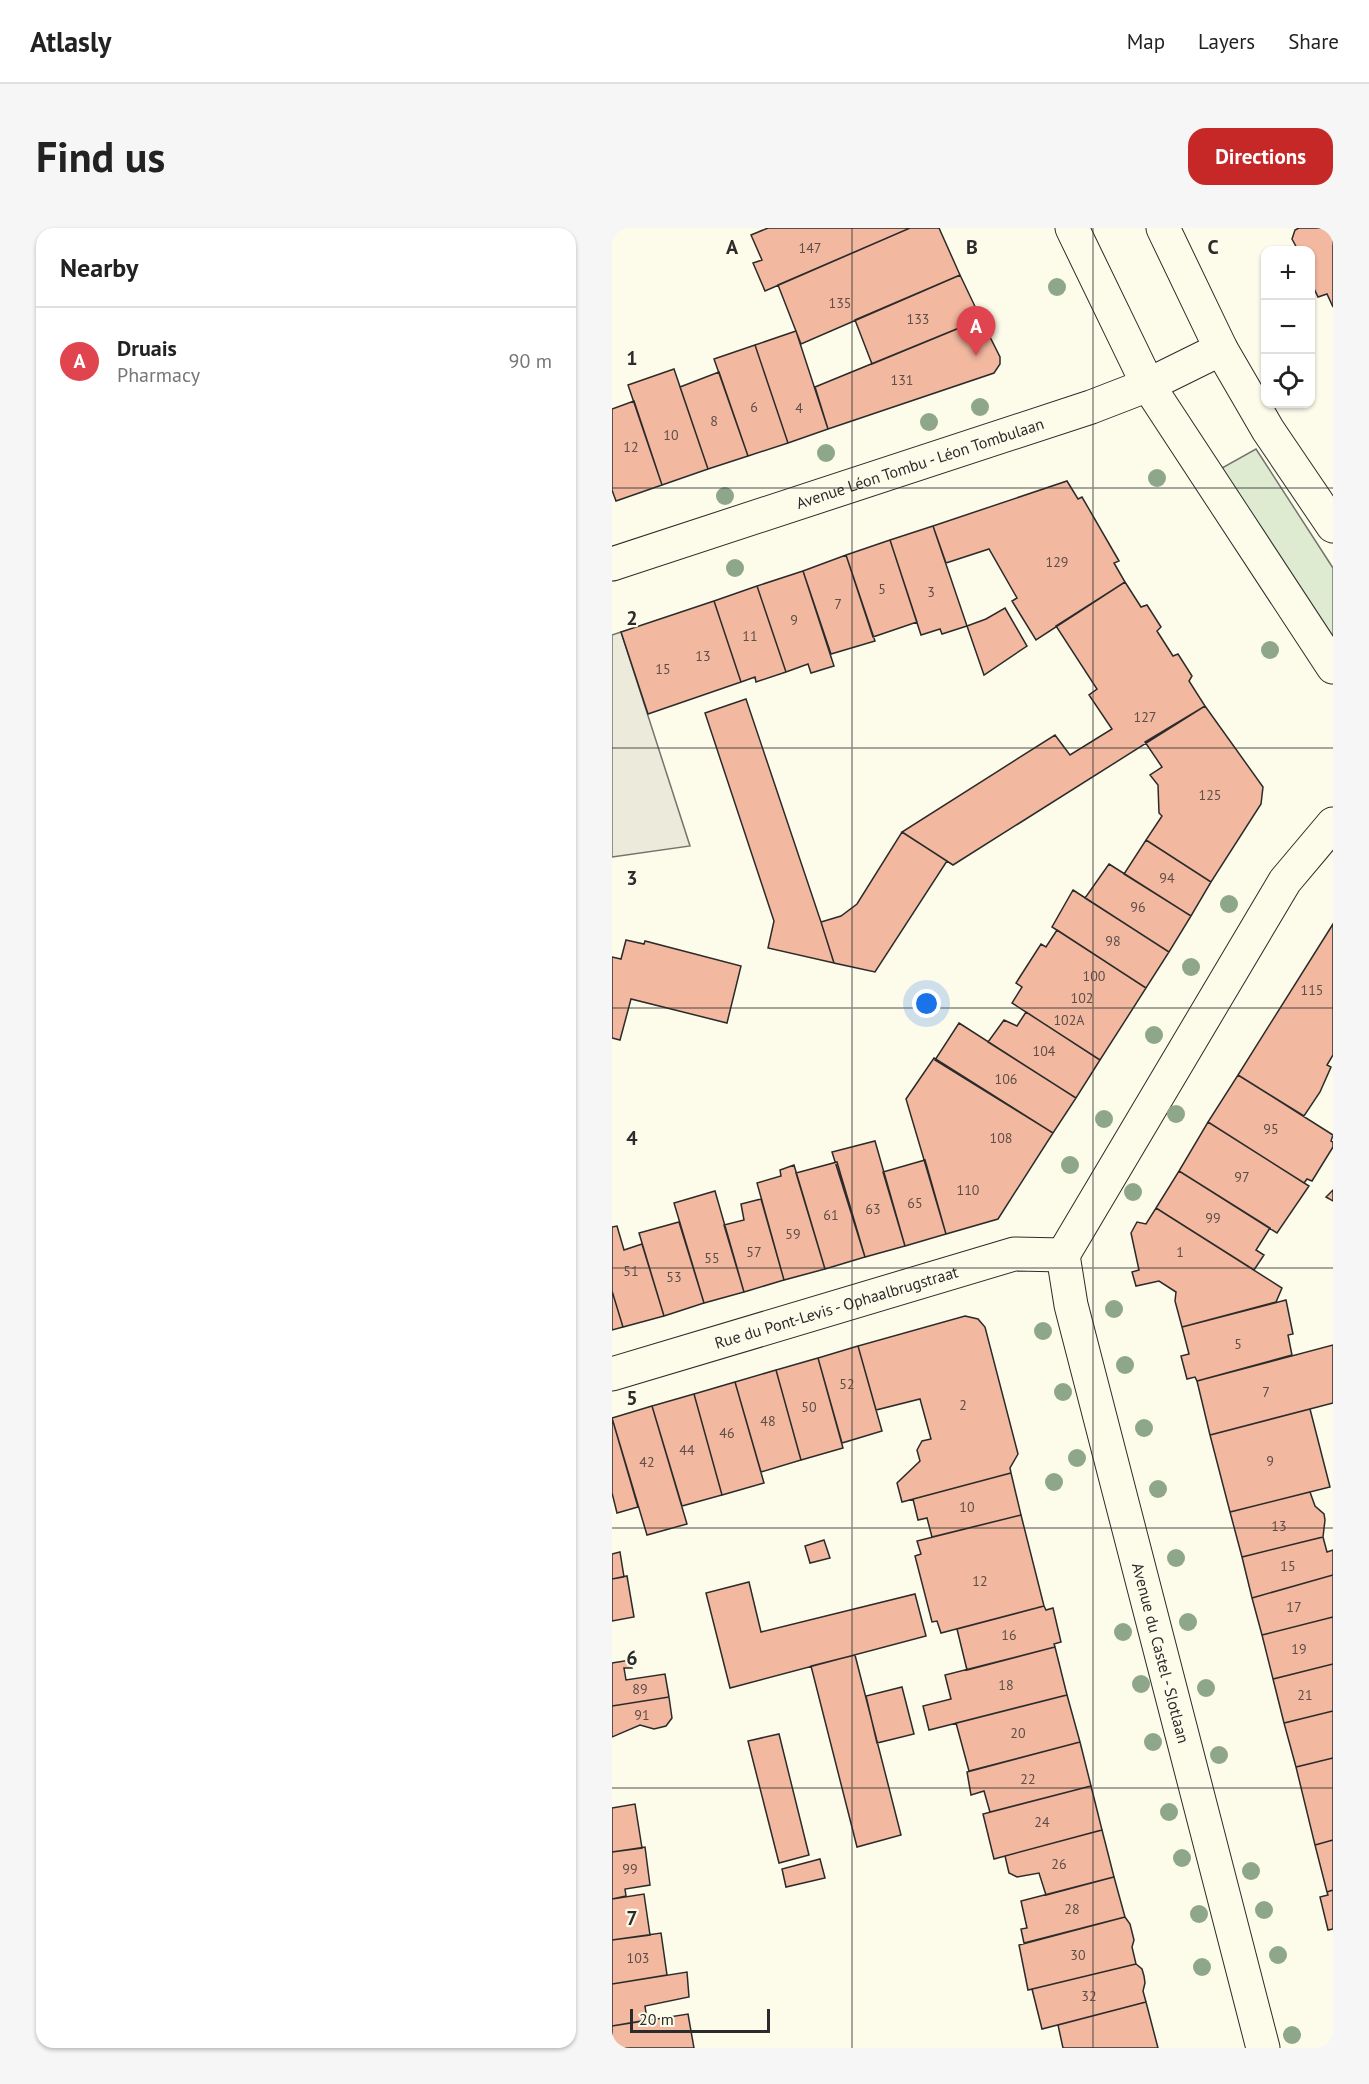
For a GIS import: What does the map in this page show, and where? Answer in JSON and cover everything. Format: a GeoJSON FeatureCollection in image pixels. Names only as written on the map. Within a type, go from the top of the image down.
{"type":"FeatureCollection","features":[{"type":"Feature","properties":{"kind":"street"},"geometry":{"type":"LineString","coordinates":[[1072,228],[1148,385],[1333,667]]}},
{"type":"Feature","properties":{"kind":"street"},"geometry":{"type":"LineString","coordinates":[[1163,228],[1221,349],[1268,430],[1333,526]]}},
{"type":"Feature","properties":{"kind":"street","name":"Avenue Léon Tombu - Léon Tombulaan"},"geometry":{"type":"LineString","coordinates":[[612,564],[1091,406],[1148,385],[1221,349]]}},
{"type":"Feature","properties":{"kind":"street"},"geometry":{"type":"LineString","coordinates":[[1063,1256],[1285,881],[1333,824]]}},
{"type":"Feature","properties":{"kind":"street","name":"Rue du Pont-Levis - Ophaalbrugstraat"},"geometry":{"type":"LineString","coordinates":[[612,1374],[1014,1254],[1063,1256]]}},
{"type":"Feature","properties":{"kind":"street","name":"Avenue du Castel - Slotlaan"},"geometry":{"type":"LineString","coordinates":[[1063,1256],[1071,1305],[1263,2048]]}},
{"type":"Feature","properties":{"kind":"green space"},"geometry":{"type":"Polygon","coordinates":[[[1256,449],[1333,568],[1333,640],[1222,468],[1256,449]]]}},
{"type":"Feature","properties":{"kind":"shaded area"},"geometry":{"type":"Polygon","coordinates":[[[621,632],[690,846],[612,857],[612,635],[621,632]]]}},
{"type":"Feature","properties":{"kind":"building"},"geometry":{"type":"Polygon","coordinates":[[[768,228],[910,228],[765,291],[753,263],[762,260],[751,235],[768,228]]]}},
{"type":"Feature","properties":{"kind":"building"},"geometry":{"type":"Polygon","coordinates":[[[910,228],[939,228],[960,275],[801,344],[778,285],[910,228]]]}},
{"type":"Feature","properties":{"kind":"building"},"geometry":{"type":"Polygon","coordinates":[[[1333,228],[1333,307],[1327,294],[1318,297],[1315,291],[1315,246],[1296,246],[1292,239],[1295,230],[1333,228]]]}},
{"type":"Feature","properties":{"kind":"building"},"geometry":{"type":"Polygon","coordinates":[[[960,275],[981,319],[872,364],[855,320],[960,275]]]}},
{"type":"Feature","properties":{"kind":"building"},"geometry":{"type":"Polygon","coordinates":[[[981,319],[1000,357],[1000,364],[994,373],[828,429],[815,387],[981,319]]]}},
{"type":"Feature","properties":{"kind":"building"},"geometry":{"type":"Polygon","coordinates":[[[796,331],[828,429],[788,443],[755,345],[796,331]]]}},
{"type":"Feature","properties":{"kind":"building"},"geometry":{"type":"Polygon","coordinates":[[[755,345],[788,443],[748,456],[714,359],[755,345]]]}},
{"type":"Feature","properties":{"kind":"building"},"geometry":{"type":"Polygon","coordinates":[[[674,369],[708,469],[662,485],[628,385],[674,369]]]}},
{"type":"Feature","properties":{"kind":"building"},"geometry":{"type":"Polygon","coordinates":[[[719,372],[748,456],[708,469],[680,387],[719,372]]]}},
{"type":"Feature","properties":{"kind":"building"},"geometry":{"type":"Polygon","coordinates":[[[634,401],[662,485],[616,501],[612,490],[612,409],[634,401]]]}},
{"type":"Feature","properties":{"kind":"building"},"geometry":{"type":"Polygon","coordinates":[[[1067,481],[1078,499],[1082,497],[1119,561],[1114,563],[1125,582],[1036,640],[1012,601],[1017,598],[989,549],[946,563],[933,526],[1067,481]]]}},
{"type":"Feature","properties":{"kind":"building"},"geometry":{"type":"Polygon","coordinates":[[[933,526],[967,626],[942,634],[940,629],[921,635],[890,540],[933,526]]]}},
{"type":"Feature","properties":{"kind":"building"},"geometry":{"type":"Polygon","coordinates":[[[890,540],[917,622],[873,637],[846,555],[890,540]]]}},
{"type":"Feature","properties":{"kind":"building"},"geometry":{"type":"Polygon","coordinates":[[[846,555],[875,641],[831,654],[803,571],[846,555]]]}},
{"type":"Feature","properties":{"kind":"building"},"geometry":{"type":"Polygon","coordinates":[[[803,571],[834,666],[811,673],[808,664],[786,672],[757,586],[803,571]]]}},
{"type":"Feature","properties":{"kind":"building"},"geometry":{"type":"Polygon","coordinates":[[[1125,582],[1141,607],[1147,605],[1161,627],[1157,631],[1173,656],[1178,654],[1192,676],[1189,681],[1205,706],[953,865],[902,832],[1055,735],[1070,755],[1112,729],[1089,695],[1097,689],[1056,626],[1125,582]]]}},
{"type":"Feature","properties":{"kind":"building"},"geometry":{"type":"Polygon","coordinates":[[[757,586],[786,672],[756,682],[755,677],[741,682],[714,601],[757,586]]]}},
{"type":"Feature","properties":{"kind":"building"},"geometry":{"type":"Polygon","coordinates":[[[714,601],[741,682],[648,714],[621,632],[714,601]]]}},
{"type":"Feature","properties":{"kind":"building"},"geometry":{"type":"Polygon","coordinates":[[[1005,608],[1027,646],[984,675],[967,626],[986,619],[1005,608]]]}},
{"type":"Feature","properties":{"kind":"building"},"geometry":{"type":"Polygon","coordinates":[[[746,699],[834,963],[768,948],[774,921],[705,713],[746,699]]]}},
{"type":"Feature","properties":{"kind":"building"},"geometry":{"type":"Polygon","coordinates":[[[1205,706],[1263,787],[1261,804],[1211,882],[1146,840],[1162,816],[1159,813],[1158,785],[1150,775],[1162,767],[1145,742],[1205,706]]]}},
{"type":"Feature","properties":{"kind":"building"},"geometry":{"type":"Polygon","coordinates":[[[902,832],[947,861],[875,972],[834,963],[821,922],[841,916],[857,904],[902,832]]]}},
{"type":"Feature","properties":{"kind":"building"},"geometry":{"type":"Polygon","coordinates":[[[1146,840],[1211,882],[1191,916],[1124,874],[1146,840]]]}},
{"type":"Feature","properties":{"kind":"building"},"geometry":{"type":"Polygon","coordinates":[[[1109,864],[1191,916],[1169,952],[1085,898],[1109,864]]]}},
{"type":"Feature","properties":{"kind":"building"},"geometry":{"type":"Polygon","coordinates":[[[1073,890],[1169,952],[1146,988],[1052,927],[1073,890]]]}},
{"type":"Feature","properties":{"kind":"building"},"geometry":{"type":"Polygon","coordinates":[[[1333,924],[1333,1055],[1327,1065],[1331,1067],[1320,1092],[1304,1116],[1238,1075],[1333,924]]]}},
{"type":"Feature","properties":{"kind":"building"},"geometry":{"type":"Polygon","coordinates":[[[1057,930],[1146,988],[1100,1060],[1012,1003],[1022,987],[1016,983],[1041,944],[1046,947],[1057,930]]]}},
{"type":"Feature","properties":{"kind":"building"},"geometry":{"type":"Polygon","coordinates":[[[626,940],[644,944],[645,941],[741,966],[727,1023],[631,999],[620,1040],[612,1038],[612,957],[621,959],[626,940]]]}},
{"type":"Feature","properties":{"kind":"building"},"geometry":{"type":"Polygon","coordinates":[[[1026,1012],[1100,1060],[1076,1098],[988,1042],[1004,1020],[1017,1026],[1026,1012]]]}},
{"type":"Feature","properties":{"kind":"building"},"geometry":{"type":"Polygon","coordinates":[[[959,1023],[1076,1098],[1053,1133],[935,1060],[959,1023]]]}},
{"type":"Feature","properties":{"kind":"building"},"geometry":{"type":"Polygon","coordinates":[[[934,1058],[1053,1133],[998,1219],[946,1234],[906,1099],[934,1058]]]}},
{"type":"Feature","properties":{"kind":"building"},"geometry":{"type":"Polygon","coordinates":[[[1238,1075],[1333,1135],[1331,1141],[1333,1147],[1312,1181],[1307,1179],[1304,1183],[1208,1122],[1238,1075]]]}},
{"type":"Feature","properties":{"kind":"building"},"geometry":{"type":"Polygon","coordinates":[[[1208,1122],[1309,1186],[1277,1233],[1179,1171],[1208,1122]]]}},
{"type":"Feature","properties":{"kind":"building"},"geometry":{"type":"Polygon","coordinates":[[[875,1141],[905,1246],[865,1257],[832,1152],[875,1141]]]}},
{"type":"Feature","properties":{"kind":"building"},"geometry":{"type":"Polygon","coordinates":[[[925,1160],[946,1234],[905,1246],[883,1172],[925,1160]]]}},
{"type":"Feature","properties":{"kind":"building"},"geometry":{"type":"Polygon","coordinates":[[[837,1162],[865,1257],[825,1269],[796,1173],[837,1162]]]}},
{"type":"Feature","properties":{"kind":"building"},"geometry":{"type":"Polygon","coordinates":[[[794,1165],[825,1269],[784,1280],[757,1183],[781,1176],[780,1170],[794,1165]]]}},
{"type":"Feature","properties":{"kind":"building"},"geometry":{"type":"Polygon","coordinates":[[[1179,1171],[1270,1228],[1256,1250],[1264,1255],[1254,1270],[1156,1208],[1179,1171]]]}},
{"type":"Feature","properties":{"kind":"building"},"geometry":{"type":"Polygon","coordinates":[[[1333,1190],[1333,1201],[1326,1197],[1333,1190]]]}},
{"type":"Feature","properties":{"kind":"building"},"geometry":{"type":"Polygon","coordinates":[[[715,1191],[744,1292],[704,1303],[674,1203],[715,1191]]]}},
{"type":"Feature","properties":{"kind":"building"},"geometry":{"type":"Polygon","coordinates":[[[761,1199],[784,1280],[744,1292],[724,1225],[744,1220],[741,1204],[761,1199]]]}},
{"type":"Feature","properties":{"kind":"building"},"geometry":{"type":"Polygon","coordinates":[[[1156,1208],[1282,1288],[1276,1302],[1182,1327],[1175,1301],[1176,1292],[1159,1281],[1136,1286],[1132,1272],[1139,1270],[1131,1233],[1137,1222],[1146,1224],[1156,1208]]]}},
{"type":"Feature","properties":{"kind":"building"},"geometry":{"type":"Polygon","coordinates":[[[679,1222],[704,1303],[664,1316],[639,1233],[679,1222]]]}},
{"type":"Feature","properties":{"kind":"building"},"geometry":{"type":"Polygon","coordinates":[[[617,1226],[624,1250],[642,1244],[664,1316],[623,1327],[612,1291],[612,1227],[617,1226]]]}},
{"type":"Feature","properties":{"kind":"building"},"geometry":{"type":"Polygon","coordinates":[[[612,1291],[623,1327],[612,1330],[612,1291]]]}},
{"type":"Feature","properties":{"kind":"building"},"geometry":{"type":"Polygon","coordinates":[[[1286,1300],[1293,1334],[1288,1335],[1292,1355],[1197,1381],[1195,1377],[1187,1379],[1181,1356],[1189,1354],[1182,1327],[1286,1300]]]}},
{"type":"Feature","properties":{"kind":"building"},"geometry":{"type":"Polygon","coordinates":[[[965,1316],[978,1319],[985,1327],[1018,1454],[1010,1468],[1011,1473],[902,1502],[897,1483],[920,1461],[917,1450],[922,1441],[931,1439],[920,1399],[876,1410],[858,1346],[965,1316]]]}},
{"type":"Feature","properties":{"kind":"building"},"geometry":{"type":"Polygon","coordinates":[[[1333,1345],[1333,1403],[1210,1435],[1197,1381],[1333,1345]]]}},
{"type":"Feature","properties":{"kind":"building"},"geometry":{"type":"Polygon","coordinates":[[[858,1346],[882,1431],[842,1443],[818,1358],[858,1346]]]}},
{"type":"Feature","properties":{"kind":"building"},"geometry":{"type":"Polygon","coordinates":[[[818,1358],[843,1448],[801,1460],[776,1370],[818,1358]]]}},
{"type":"Feature","properties":{"kind":"building"},"geometry":{"type":"Polygon","coordinates":[[[776,1370],[801,1460],[761,1472],[735,1382],[776,1370]]]}},
{"type":"Feature","properties":{"kind":"building"},"geometry":{"type":"Polygon","coordinates":[[[735,1382],[764,1483],[722,1495],[694,1394],[735,1382]]]}},
{"type":"Feature","properties":{"kind":"building"},"geometry":{"type":"Polygon","coordinates":[[[694,1394],[722,1495],[682,1506],[652,1406],[694,1394]]]}},
{"type":"Feature","properties":{"kind":"building"},"geometry":{"type":"Polygon","coordinates":[[[652,1406],[687,1524],[647,1535],[612,1418],[652,1406]]]}},
{"type":"Feature","properties":{"kind":"building"},"geometry":{"type":"Polygon","coordinates":[[[1310,1409],[1330,1487],[1230,1512],[1210,1435],[1310,1409]]]}},
{"type":"Feature","properties":{"kind":"building"},"geometry":{"type":"Polygon","coordinates":[[[612,1418],[638,1507],[617,1513],[612,1493],[612,1418]]]}},
{"type":"Feature","properties":{"kind":"building"},"geometry":{"type":"Polygon","coordinates":[[[1011,1473],[1021,1515],[932,1537],[927,1518],[918,1520],[913,1499],[1011,1473]]]}},
{"type":"Feature","properties":{"kind":"building"},"geometry":{"type":"Polygon","coordinates":[[[1310,1492],[1315,1506],[1324,1514],[1323,1537],[1242,1557],[1230,1512],[1310,1492]]]}},
{"type":"Feature","properties":{"kind":"building"},"geometry":{"type":"Polygon","coordinates":[[[1021,1515],[1044,1606],[941,1633],[937,1621],[932,1622],[915,1556],[921,1554],[917,1541],[1021,1515]]]}},
{"type":"Feature","properties":{"kind":"building"},"geometry":{"type":"Polygon","coordinates":[[[1323,1537],[1327,1552],[1333,1550],[1333,1575],[1252,1598],[1242,1557],[1323,1537]]]}},
{"type":"Feature","properties":{"kind":"building"},"geometry":{"type":"Polygon","coordinates":[[[824,1540],[830,1558],[810,1563],[805,1546],[824,1540]]]}},
{"type":"Feature","properties":{"kind":"building"},"geometry":{"type":"Polygon","coordinates":[[[620,1552],[624,1577],[612,1579],[612,1554],[620,1552]]]}},
{"type":"Feature","properties":{"kind":"building"},"geometry":{"type":"Polygon","coordinates":[[[1333,1575],[1333,1617],[1262,1635],[1252,1598],[1333,1575]]]}},
{"type":"Feature","properties":{"kind":"building"},"geometry":{"type":"Polygon","coordinates":[[[627,1576],[634,1617],[612,1621],[612,1579],[627,1576]]]}},
{"type":"Feature","properties":{"kind":"building"},"geometry":{"type":"Polygon","coordinates":[[[749,1582],[761,1632],[915,1594],[926,1636],[730,1688],[706,1593],[749,1582]]]}},
{"type":"Feature","properties":{"kind":"building"},"geometry":{"type":"Polygon","coordinates":[[[1044,1606],[1046,1610],[1053,1608],[1061,1642],[1054,1644],[1055,1647],[967,1670],[957,1629],[1044,1606]]]}},
{"type":"Feature","properties":{"kind":"building"},"geometry":{"type":"Polygon","coordinates":[[[1333,1617],[1333,1664],[1273,1679],[1262,1635],[1333,1617]]]}},
{"type":"Feature","properties":{"kind":"building"},"geometry":{"type":"Polygon","coordinates":[[[1055,1647],[1067,1695],[929,1730],[923,1706],[951,1699],[945,1675],[1055,1647]]]}},
{"type":"Feature","properties":{"kind":"building"},"geometry":{"type":"Polygon","coordinates":[[[855,1655],[901,1835],[857,1847],[811,1666],[855,1655]]]}},
{"type":"Feature","properties":{"kind":"building"},"geometry":{"type":"Polygon","coordinates":[[[630,1660],[632,1668],[624,1668],[626,1680],[665,1674],[669,1697],[612,1706],[612,1663],[630,1660]]]}},
{"type":"Feature","properties":{"kind":"building"},"geometry":{"type":"Polygon","coordinates":[[[1333,1664],[1333,1711],[1284,1723],[1273,1679],[1333,1664]]]}},
{"type":"Feature","properties":{"kind":"building"},"geometry":{"type":"Polygon","coordinates":[[[902,1687],[914,1734],[877,1743],[866,1696],[902,1687]]]}},
{"type":"Feature","properties":{"kind":"building"},"geometry":{"type":"Polygon","coordinates":[[[1067,1695],[1080,1742],[969,1771],[956,1723],[1067,1695]]]}},
{"type":"Feature","properties":{"kind":"building"},"geometry":{"type":"Polygon","coordinates":[[[669,1697],[672,1718],[666,1726],[654,1729],[640,1725],[612,1737],[612,1706],[669,1697]]]}},
{"type":"Feature","properties":{"kind":"building"},"geometry":{"type":"Polygon","coordinates":[[[1333,1711],[1333,1758],[1296,1767],[1284,1723],[1333,1711]]]}},
{"type":"Feature","properties":{"kind":"building"},"geometry":{"type":"Polygon","coordinates":[[[779,1734],[809,1855],[779,1863],[748,1741],[779,1734]]]}},
{"type":"Feature","properties":{"kind":"building"},"geometry":{"type":"Polygon","coordinates":[[[1080,1742],[1091,1786],[990,1812],[984,1791],[971,1795],[967,1772],[1080,1742]]]}},
{"type":"Feature","properties":{"kind":"building"},"geometry":{"type":"Polygon","coordinates":[[[1333,1758],[1333,1840],[1315,1845],[1296,1767],[1333,1758]]]}},
{"type":"Feature","properties":{"kind":"building"},"geometry":{"type":"Polygon","coordinates":[[[1091,1786],[1102,1830],[994,1859],[983,1814],[1091,1786]]]}},
{"type":"Feature","properties":{"kind":"building"},"geometry":{"type":"Polygon","coordinates":[[[635,1804],[642,1848],[612,1852],[612,1808],[635,1804]]]}},
{"type":"Feature","properties":{"kind":"building"},"geometry":{"type":"Polygon","coordinates":[[[1102,1830],[1114,1877],[1046,1895],[1039,1873],[1017,1877],[1009,1873],[1005,1856],[1102,1830]]]}},
{"type":"Feature","properties":{"kind":"building"},"geometry":{"type":"Polygon","coordinates":[[[1333,1840],[1333,1890],[1327,1892],[1315,1845],[1333,1840]]]}},
{"type":"Feature","properties":{"kind":"building"},"geometry":{"type":"Polygon","coordinates":[[[645,1847],[650,1885],[625,1889],[626,1896],[612,1899],[612,1852],[645,1847]]]}},
{"type":"Feature","properties":{"kind":"building"},"geometry":{"type":"Polygon","coordinates":[[[820,1859],[825,1878],[786,1887],[782,1869],[820,1859]]]}},
{"type":"Feature","properties":{"kind":"building"},"geometry":{"type":"Polygon","coordinates":[[[1114,1877],[1125,1917],[1024,1943],[1021,1929],[1027,1928],[1021,1901],[1114,1877]]]}},
{"type":"Feature","properties":{"kind":"building"},"geometry":{"type":"Polygon","coordinates":[[[1333,1890],[1333,1929],[1328,1930],[1320,1897],[1328,1895],[1327,1892],[1333,1890]]]}},
{"type":"Feature","properties":{"kind":"building"},"geometry":{"type":"Polygon","coordinates":[[[644,1894],[650,1935],[612,1940],[612,1899],[644,1894]]]}},
{"type":"Feature","properties":{"kind":"building"},"geometry":{"type":"Polygon","coordinates":[[[1125,1917],[1130,1924],[1134,1940],[1132,1947],[1136,1964],[1028,1990],[1019,1945],[1125,1917]]]}},
{"type":"Feature","properties":{"kind":"building"},"geometry":{"type":"Polygon","coordinates":[[[661,1933],[667,1975],[612,1984],[612,1940],[661,1933]]]}},
{"type":"Feature","properties":{"kind":"building"},"geometry":{"type":"Polygon","coordinates":[[[1136,1964],[1142,1969],[1144,1976],[1143,1991],[1146,2002],[1042,2029],[1032,1989],[1136,1964]]]}},
{"type":"Feature","properties":{"kind":"building"},"geometry":{"type":"Polygon","coordinates":[[[687,1972],[689,1997],[645,2006],[647,2020],[612,2026],[612,1984],[687,1972]]]}},
{"type":"Feature","properties":{"kind":"building"},"geometry":{"type":"Polygon","coordinates":[[[1146,2002],[1158,2048],[1063,2048],[1058,2025],[1146,2002]]]}},
{"type":"Feature","properties":{"kind":"building"},"geometry":{"type":"Polygon","coordinates":[[[688,2014],[694,2048],[612,2048],[612,2026],[688,2014]]]}},
{"type":"Feature","properties":{"kind":"place","name":"Druais"},"geometry":{"type":"Point","coordinates":[976,356]}}]}
